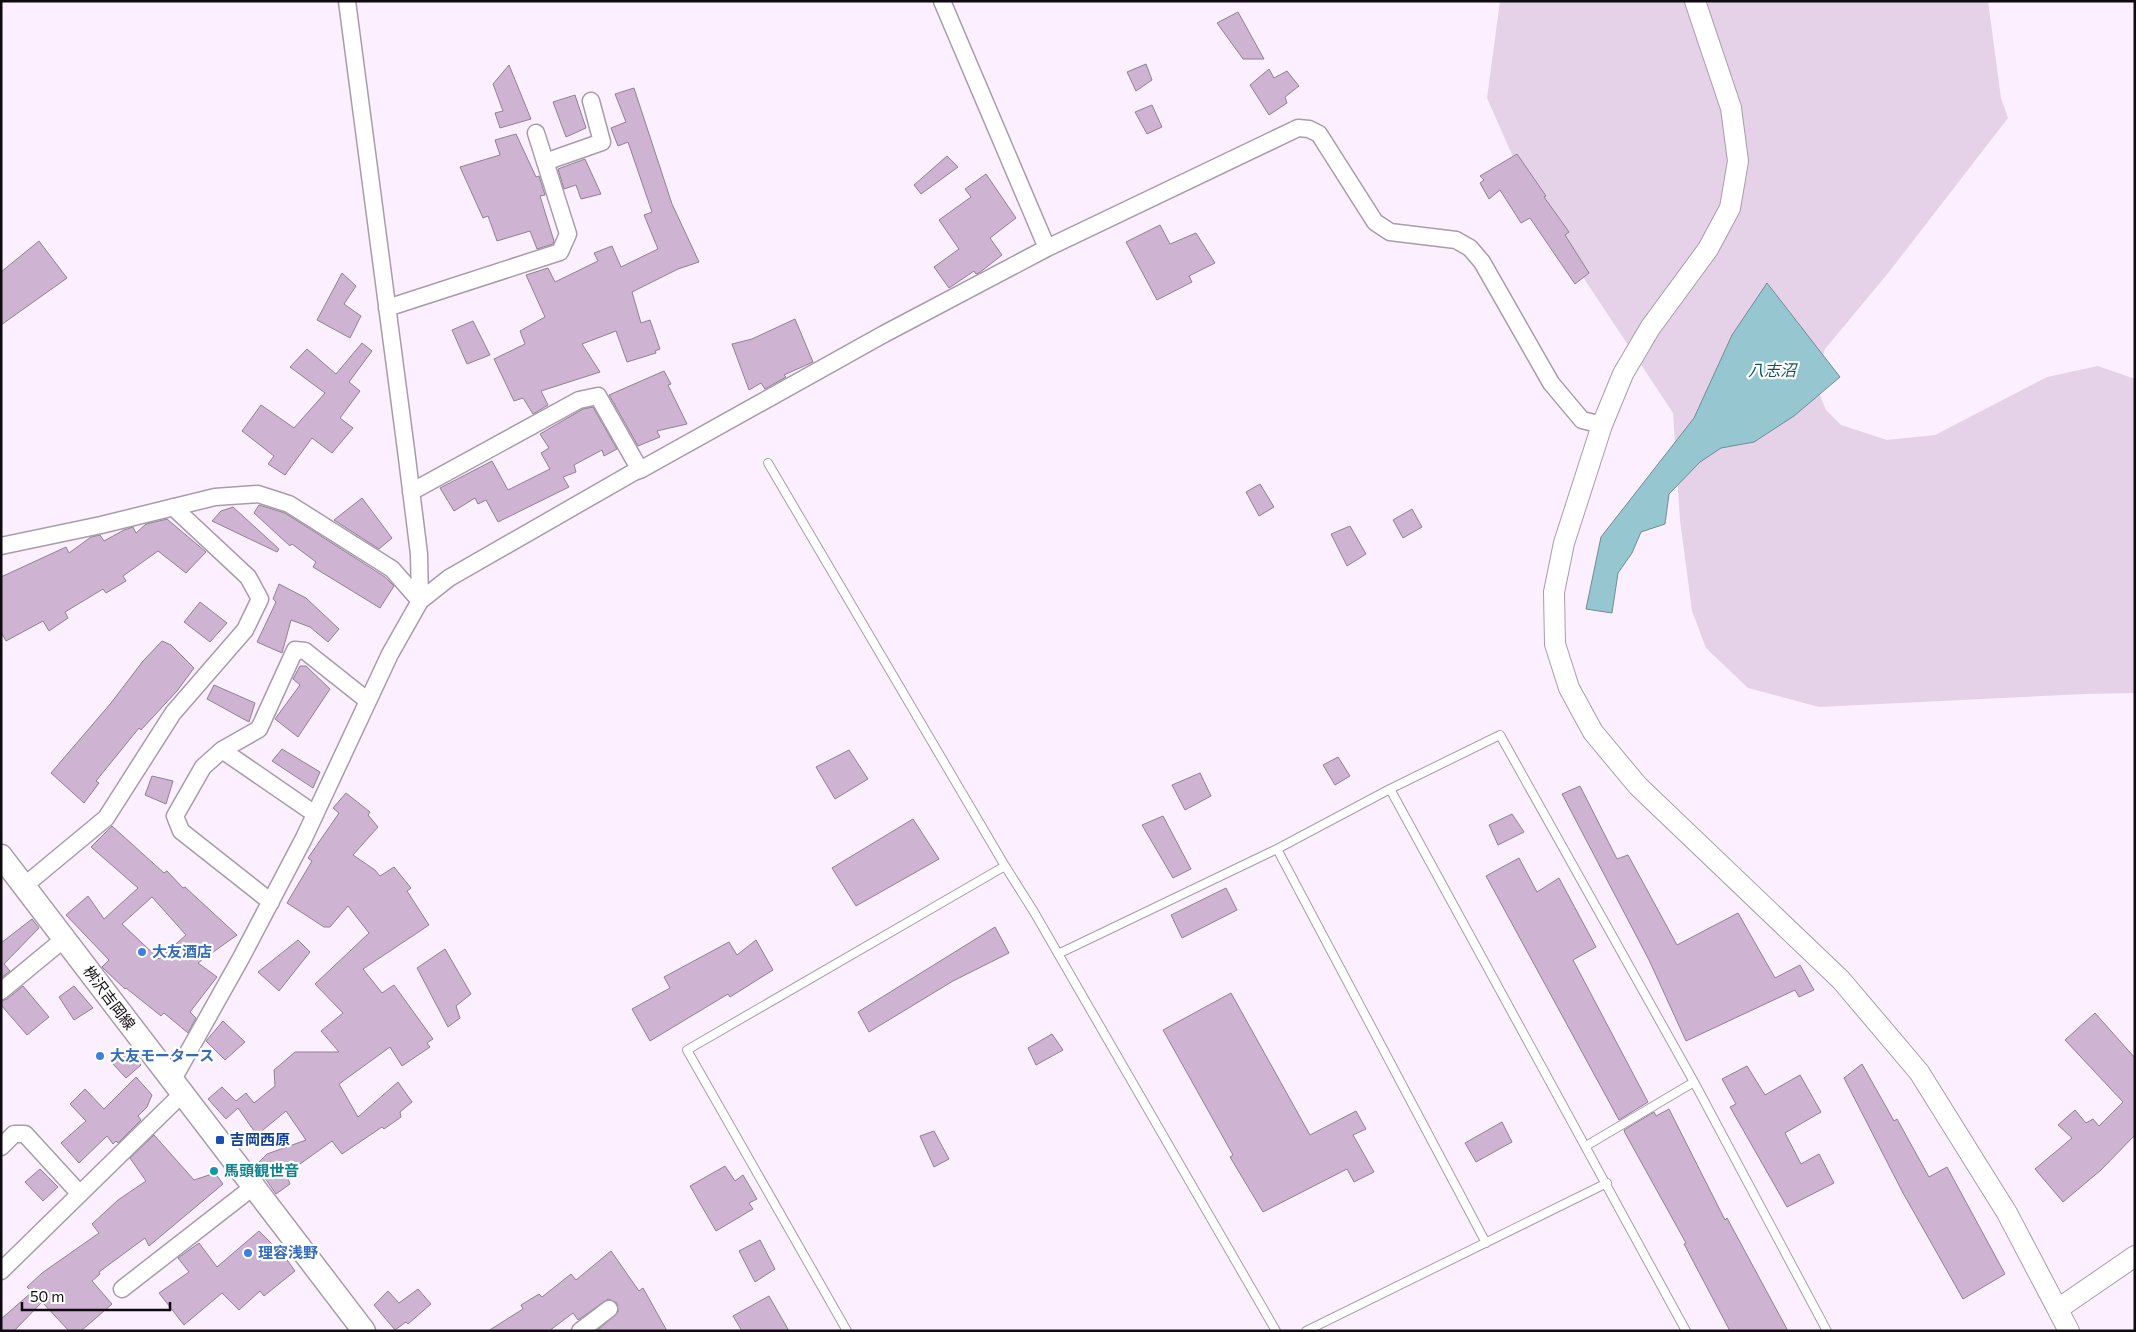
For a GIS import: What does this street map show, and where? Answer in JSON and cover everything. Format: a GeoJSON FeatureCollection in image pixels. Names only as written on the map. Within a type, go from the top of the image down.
{"type":"FeatureCollection","features":[{"type":"Feature","properties":{"kind":"main road","name":"桝沢吉岡線"},"geometry":{"type":"LineString","coordinates":[[1,856],[364,1331]]}},
{"type":"Feature","properties":{"kind":"street"},"geometry":{"type":"LineString","coordinates":[[347,1],[419,554],[420,601]]}},
{"type":"Feature","properties":{"kind":"street"},"geometry":{"type":"LineString","coordinates":[[942,1],[1047,248]]}},
{"type":"Feature","properties":{"kind":"street"},"geometry":{"type":"LineString","coordinates":[[1695,1],[1731,108],[1738,161],[1730,208],[1708,249],[1650,328],[1623,374],[1602,425],[1564,543],[1554,592],[1555,644],[1569,688],[1592,732],[1638,786],[1841,980],[1919,1072],[2007,1213],[2069,1331]]}},
{"type":"Feature","properties":{"kind":"street"},"geometry":{"type":"LineString","coordinates":[[545,162],[602,142],[591,102]]}},
{"type":"Feature","properties":{"kind":"street"},"geometry":{"type":"LineString","coordinates":[[1,1271],[80,1194],[177,1088],[315,814],[368,701],[420,601],[449,578],[626,477],[833,362],[1047,248],[1298,128],[1309,129],[1319,134],[1328,145],[1375,222],[1390,232],[1456,240],[1470,248],[1482,262],[1551,382],[1582,420],[1602,425]]}},
{"type":"Feature","properties":{"kind":"street"},"geometry":{"type":"LineString","coordinates":[[387,308],[560,252],[568,234],[536,133]]}},
{"type":"Feature","properties":{"kind":"street"},"geometry":{"type":"LineString","coordinates":[[411,492],[579,400],[598,396],[640,470]]}},
{"type":"Feature","properties":{"kind":"street"},"geometry":{"type":"LineString","coordinates":[[1,546],[215,497],[258,494],[289,504],[392,568],[420,601]]}},
{"type":"Feature","properties":{"kind":"street"},"geometry":{"type":"LineString","coordinates":[[24,886],[106,818],[173,713],[245,630],[260,599],[248,577],[173,507]]}},
{"type":"Feature","properties":{"kind":"street"},"geometry":{"type":"LineString","coordinates":[[271,902],[181,831],[175,816],[203,767],[222,750],[259,729],[295,650],[305,651],[368,701]]}},
{"type":"Feature","properties":{"kind":"street"},"geometry":{"type":"LineString","coordinates":[[222,750],[315,814]]}},
{"type":"Feature","properties":{"kind":"street"},"geometry":{"type":"LineString","coordinates":[[1,991],[64,938]]}},
{"type":"Feature","properties":{"kind":"street"},"geometry":{"type":"LineString","coordinates":[[1,1147],[14,1134],[25,1134],[80,1194]]}},
{"type":"Feature","properties":{"kind":"street"},"geometry":{"type":"LineString","coordinates":[[122,1289],[253,1187]]}},
{"type":"Feature","properties":{"kind":"street"},"geometry":{"type":"LineString","coordinates":[[2058,1309],[2135,1256]]}},
{"type":"Feature","properties":{"kind":"street"},"geometry":{"type":"LineString","coordinates":[[580,1331],[610,1309]]}},
{"type":"Feature","properties":{"kind":"lane"},"geometry":{"type":"LineString","coordinates":[[768,463],[1058,954],[1276,1331]]}},
{"type":"Feature","properties":{"kind":"lane"},"geometry":{"type":"LineString","coordinates":[[1058,954],[1277,849],[1390,789],[1500,735],[1694,1082],[1827,1331]]}},
{"type":"Feature","properties":{"kind":"lane"},"geometry":{"type":"LineString","coordinates":[[1390,789],[1607,1183],[1686,1331]]}},
{"type":"Feature","properties":{"kind":"lane"},"geometry":{"type":"LineString","coordinates":[[1277,849],[1486,1243]]}},
{"type":"Feature","properties":{"kind":"lane"},"geometry":{"type":"LineString","coordinates":[[847,1331],[687,1050],[1005,866]]}},
{"type":"Feature","properties":{"kind":"lane"},"geometry":{"type":"LineString","coordinates":[[1586,1146],[1694,1082]]}},
{"type":"Feature","properties":{"kind":"lane"},"geometry":{"type":"LineString","coordinates":[[1306,1331],[1607,1183]]}},
{"type":"Feature","properties":{"kind":"shaded area"},"geometry":{"type":"Polygon","coordinates":[[[1500,1],[1988,1],[2001,98],[2008,118],[1889,272],[1825,349],[1815,383],[1826,410],[1841,425],[1887,440],[1935,435],[2047,377],[2098,366],[2135,379],[2135,693],[1819,707],[1748,688],[1706,648],[1692,611],[1680,520],[1673,413],[1532,200],[1487,98],[1500,1]]]}},
{"type":"Feature","properties":{"kind":"water","name":"八志沼"},"geometry":{"type":"Polygon","coordinates":[[[1767,283],[1840,377],[1794,416],[1754,442],[1721,448],[1700,462],[1669,494],[1665,524],[1641,532],[1632,553],[1618,573],[1612,613],[1586,609],[1601,537],[1694,418],[1732,335],[1767,283]]]}},
{"type":"Feature","properties":{"kind":"building"},"geometry":{"type":"Polygon","coordinates":[[[1238,12],[1264,59],[1243,59],[1217,23],[1238,12]]]}},
{"type":"Feature","properties":{"kind":"building"},"geometry":{"type":"Polygon","coordinates":[[[1146,64],[1152,80],[1136,91],[1127,72],[1146,64]]]}},
{"type":"Feature","properties":{"kind":"building"},"geometry":{"type":"Polygon","coordinates":[[[509,65],[531,119],[500,128],[495,113],[503,111],[493,84],[509,65]]]}},
{"type":"Feature","properties":{"kind":"building"},"geometry":{"type":"Polygon","coordinates":[[[1269,69],[1274,78],[1287,71],[1299,86],[1285,97],[1287,103],[1269,115],[1250,85],[1269,69]]]}},
{"type":"Feature","properties":{"kind":"building"},"geometry":{"type":"Polygon","coordinates":[[[634,88],[672,204],[699,262],[678,269],[632,292],[641,323],[650,320],[660,349],[655,351],[656,353],[627,362],[616,331],[582,344],[600,372],[541,391],[548,405],[533,414],[523,398],[514,401],[494,359],[525,344],[520,331],[545,317],[526,275],[548,268],[555,282],[598,261],[594,253],[612,246],[621,267],[658,249],[644,215],[652,212],[628,142],[618,146],[611,128],[626,122],[615,94],[634,88]]]}},
{"type":"Feature","properties":{"kind":"building"},"geometry":{"type":"Polygon","coordinates":[[[575,95],[586,128],[566,137],[553,102],[575,95]]]}},
{"type":"Feature","properties":{"kind":"building"},"geometry":{"type":"Polygon","coordinates":[[[1152,105],[1162,127],[1147,134],[1135,112],[1152,105]]]}},
{"type":"Feature","properties":{"kind":"building"},"geometry":{"type":"Polygon","coordinates":[[[516,134],[536,177],[539,176],[545,195],[540,196],[554,241],[553,244],[537,249],[530,231],[497,241],[488,216],[483,218],[460,167],[500,155],[495,140],[516,134]]]}},
{"type":"Feature","properties":{"kind":"building"},"geometry":{"type":"Polygon","coordinates":[[[1517,154],[1569,232],[1565,235],[1589,273],[1575,284],[1530,218],[1521,223],[1500,190],[1489,199],[1480,183],[1484,180],[1480,176],[1517,154]]]}},
{"type":"Feature","properties":{"kind":"building"},"geometry":{"type":"Polygon","coordinates":[[[947,156],[958,167],[921,194],[914,185],[947,156]]]}},
{"type":"Feature","properties":{"kind":"building"},"geometry":{"type":"Polygon","coordinates":[[[585,159],[601,194],[581,199],[576,185],[564,189],[558,169],[585,159]]]}},
{"type":"Feature","properties":{"kind":"building"},"geometry":{"type":"Polygon","coordinates":[[[986,174],[1016,218],[990,238],[1002,255],[979,273],[976,274],[974,271],[949,288],[934,267],[959,249],[939,220],[971,197],[965,189],[986,174]]]}},
{"type":"Feature","properties":{"kind":"building"},"geometry":{"type":"Polygon","coordinates":[[[1160,225],[1170,244],[1196,233],[1215,263],[1189,276],[1192,282],[1157,300],[1126,242],[1160,225]]]}},
{"type":"Feature","properties":{"kind":"building"},"geometry":{"type":"Polygon","coordinates":[[[39,241],[67,278],[1,325],[1,272],[39,241]]]}},
{"type":"Feature","properties":{"kind":"building"},"geometry":{"type":"Polygon","coordinates":[[[342,273],[356,286],[344,304],[361,316],[350,338],[317,320],[342,273]]]}},
{"type":"Feature","properties":{"kind":"building"},"geometry":{"type":"Polygon","coordinates":[[[795,319],[813,362],[784,375],[786,377],[765,389],[761,383],[749,390],[732,344],[752,339],[795,319]]]}},
{"type":"Feature","properties":{"kind":"building"},"geometry":{"type":"Polygon","coordinates":[[[473,321],[490,355],[467,364],[452,330],[473,321]]]}},
{"type":"Feature","properties":{"kind":"building"},"geometry":{"type":"Polygon","coordinates":[[[362,343],[372,351],[349,382],[360,391],[340,418],[353,428],[332,453],[312,438],[285,475],[268,464],[274,456],[242,431],[261,405],[294,428],[325,393],[290,367],[307,349],[336,374],[362,343]]]}},
{"type":"Feature","properties":{"kind":"building"},"geometry":{"type":"Polygon","coordinates":[[[664,371],[671,384],[668,385],[687,424],[657,431],[660,437],[638,446],[609,395],[664,371]]]}},
{"type":"Feature","properties":{"kind":"building"},"geometry":{"type":"Polygon","coordinates":[[[593,407],[617,449],[604,456],[602,450],[574,465],[576,472],[563,477],[569,487],[498,522],[486,500],[478,504],[475,498],[454,511],[440,488],[492,461],[508,490],[550,469],[541,453],[549,448],[540,434],[583,409],[593,407]]]}},
{"type":"Feature","properties":{"kind":"building"},"geometry":{"type":"Polygon","coordinates":[[[1260,484],[1274,507],[1259,516],[1246,492],[1260,484]]]}},
{"type":"Feature","properties":{"kind":"building"},"geometry":{"type":"Polygon","coordinates":[[[362,498],[392,538],[379,549],[334,520],[362,498]]]}},
{"type":"Feature","properties":{"kind":"building"},"geometry":{"type":"Polygon","coordinates":[[[259,505],[285,513],[385,577],[394,586],[380,608],[313,567],[316,562],[292,544],[290,546],[254,513],[259,505]]]}},
{"type":"Feature","properties":{"kind":"building"},"geometry":{"type":"Polygon","coordinates":[[[233,507],[279,549],[277,552],[212,521],[221,511],[233,507]]]}},
{"type":"Feature","properties":{"kind":"building"},"geometry":{"type":"Polygon","coordinates":[[[1412,509],[1422,527],[1403,538],[1393,520],[1412,509]]]}},
{"type":"Feature","properties":{"kind":"building"},"geometry":{"type":"Polygon","coordinates":[[[167,519],[206,552],[186,573],[158,551],[123,576],[126,581],[106,593],[103,589],[65,612],[68,618],[49,631],[43,621],[6,641],[1,632],[1,577],[66,547],[69,553],[91,537],[100,535],[104,541],[124,530],[133,527],[136,533],[146,524],[167,519]]]}},
{"type":"Feature","properties":{"kind":"building"},"geometry":{"type":"Polygon","coordinates":[[[1350,526],[1366,554],[1347,566],[1331,534],[1350,526]]]}},
{"type":"Feature","properties":{"kind":"building"},"geometry":{"type":"Polygon","coordinates":[[[279,584],[306,598],[339,629],[328,642],[310,627],[291,620],[282,653],[257,642],[276,602],[273,599],[279,584]]]}},
{"type":"Feature","properties":{"kind":"building"},"geometry":{"type":"Polygon","coordinates":[[[200,602],[227,623],[210,642],[184,622],[200,602]]]}},
{"type":"Feature","properties":{"kind":"building"},"geometry":{"type":"Polygon","coordinates":[[[162,641],[171,645],[194,668],[177,691],[141,730],[139,728],[96,781],[99,783],[84,803],[51,773],[111,703],[143,661],[162,641]]]}},
{"type":"Feature","properties":{"kind":"building"},"geometry":{"type":"Polygon","coordinates":[[[300,666],[306,666],[330,689],[298,737],[275,719],[300,685],[293,679],[300,666]]]}},
{"type":"Feature","properties":{"kind":"building"},"geometry":{"type":"Polygon","coordinates":[[[214,685],[255,703],[249,722],[207,699],[214,685]]]}},
{"type":"Feature","properties":{"kind":"building"},"geometry":{"type":"Polygon","coordinates":[[[282,749],[320,772],[313,788],[272,761],[282,749]]]}},
{"type":"Feature","properties":{"kind":"building"},"geometry":{"type":"Polygon","coordinates":[[[849,750],[868,779],[835,799],[816,767],[849,750]]]}},
{"type":"Feature","properties":{"kind":"building"},"geometry":{"type":"Polygon","coordinates":[[[1338,757],[1350,776],[1335,785],[1323,765],[1338,757]]]}},
{"type":"Feature","properties":{"kind":"building"},"geometry":{"type":"Polygon","coordinates":[[[1200,773],[1211,796],[1185,810],[1172,785],[1200,773]]]}},
{"type":"Feature","properties":{"kind":"building"},"geometry":{"type":"Polygon","coordinates":[[[152,776],[173,781],[166,804],[145,795],[152,776]]]}},
{"type":"Feature","properties":{"kind":"building"},"geometry":{"type":"Polygon","coordinates":[[[1580,786],[1617,859],[1628,855],[1677,945],[1738,913],[1775,978],[1800,965],[1814,990],[1799,997],[1795,990],[1686,1041],[1649,960],[1562,794],[1580,786]]]}},
{"type":"Feature","properties":{"kind":"building"},"geometry":{"type":"Polygon","coordinates":[[[346,793],[370,812],[368,815],[378,827],[353,855],[375,870],[380,876],[394,867],[411,888],[407,891],[429,925],[363,969],[382,993],[394,985],[433,1039],[427,1043],[430,1047],[402,1066],[390,1047],[339,1084],[358,1117],[398,1082],[412,1102],[400,1112],[401,1117],[384,1129],[382,1127],[342,1154],[332,1141],[286,1174],[290,1184],[276,1194],[256,1165],[267,1154],[306,1140],[286,1111],[257,1135],[238,1108],[226,1119],[208,1099],[222,1087],[236,1101],[246,1093],[254,1103],[275,1086],[274,1070],[295,1052],[339,1052],[321,1031],[343,1013],[315,984],[369,933],[348,906],[330,927],[324,927],[287,903],[312,861],[308,858],[339,813],[333,808],[346,793]]]}},
{"type":"Feature","properties":{"kind":"building"},"geometry":{"type":"Polygon","coordinates":[[[1512,814],[1524,832],[1498,845],[1489,825],[1512,814]]]}},
{"type":"Feature","properties":{"kind":"building"},"geometry":{"type":"Polygon","coordinates":[[[1163,816],[1191,869],[1173,878],[1142,825],[1163,816]]]}},
{"type":"Feature","properties":{"kind":"building"},"geometry":{"type":"Polygon","coordinates":[[[913,819],[939,859],[856,906],[832,868],[913,819]]]}},
{"type":"Feature","properties":{"kind":"building"},"geometry":{"type":"Polygon","coordinates":[[[112,826],[164,873],[167,871],[183,888],[185,887],[237,935],[198,963],[217,977],[190,1012],[196,1018],[188,1033],[164,1013],[161,1016],[125,989],[105,970],[102,967],[109,960],[66,915],[88,896],[104,919],[138,888],[91,847],[112,826]],[[152,897],[122,924],[159,959],[186,935],[152,897]]]}},
{"type":"Feature","properties":{"kind":"building"},"geometry":{"type":"Polygon","coordinates":[[[1519,858],[1537,892],[1559,878],[1596,947],[1573,960],[1648,1102],[1619,1120],[1486,876],[1519,858]]]}},
{"type":"Feature","properties":{"kind":"building"},"geometry":{"type":"Polygon","coordinates":[[[1226,888],[1237,910],[1182,938],[1171,915],[1226,888]]]}},
{"type":"Feature","properties":{"kind":"building"},"geometry":{"type":"Polygon","coordinates":[[[32,919],[39,928],[4,964],[10,971],[1,978],[1,943],[32,919]]]}},
{"type":"Feature","properties":{"kind":"building"},"geometry":{"type":"Polygon","coordinates":[[[995,927],[1009,953],[953,981],[869,1032],[858,1012],[995,927]]]}},
{"type":"Feature","properties":{"kind":"building"},"geometry":{"type":"Polygon","coordinates":[[[298,940],[310,952],[279,991],[258,972],[298,940]]]}},
{"type":"Feature","properties":{"kind":"building"},"geometry":{"type":"Polygon","coordinates":[[[756,940],[773,970],[730,997],[728,994],[650,1041],[632,1009],[670,988],[664,977],[729,942],[737,955],[756,940]]]}},
{"type":"Feature","properties":{"kind":"building"},"geometry":{"type":"Polygon","coordinates":[[[445,949],[471,994],[456,1006],[460,1018],[448,1027],[417,968],[445,949]]]}},
{"type":"Feature","properties":{"kind":"building"},"geometry":{"type":"Polygon","coordinates":[[[23,986],[49,1017],[27,1035],[1,1005],[1,1001],[7,999],[23,986]]]}},
{"type":"Feature","properties":{"kind":"building"},"geometry":{"type":"Polygon","coordinates":[[[74,986],[93,1008],[74,1020],[59,997],[74,986]]]}},
{"type":"Feature","properties":{"kind":"building"},"geometry":{"type":"Polygon","coordinates":[[[1231,993],[1310,1135],[1356,1111],[1366,1129],[1353,1135],[1374,1172],[1354,1182],[1347,1169],[1263,1212],[1230,1157],[1233,1155],[1163,1030],[1231,993]]]}},
{"type":"Feature","properties":{"kind":"building"},"geometry":{"type":"Polygon","coordinates":[[[2095,1013],[2135,1058],[2135,1135],[2101,1170],[2063,1202],[2035,1169],[2072,1138],[2058,1125],[2075,1110],[2086,1123],[2093,1119],[2099,1126],[2123,1102],[2065,1040],[2095,1013]]]}},
{"type":"Feature","properties":{"kind":"building"},"geometry":{"type":"Polygon","coordinates":[[[223,1021],[245,1042],[225,1060],[206,1041],[223,1021]]]}},
{"type":"Feature","properties":{"kind":"building"},"geometry":{"type":"Polygon","coordinates":[[[1052,1034],[1063,1050],[1036,1065],[1028,1048],[1052,1034]]]}},
{"type":"Feature","properties":{"kind":"building"},"geometry":{"type":"Polygon","coordinates":[[[129,1049],[141,1065],[126,1078],[112,1063],[129,1049]]]}},
{"type":"Feature","properties":{"kind":"building"},"geometry":{"type":"Polygon","coordinates":[[[1862,1064],[1894,1121],[1897,1119],[1929,1177],[1947,1167],[2005,1274],[1963,1299],[1903,1193],[1844,1078],[1862,1064]]]}},
{"type":"Feature","properties":{"kind":"building"},"geometry":{"type":"Polygon","coordinates":[[[1747,1066],[1765,1095],[1800,1075],[1821,1112],[1785,1133],[1801,1164],[1819,1154],[1834,1183],[1787,1207],[1730,1107],[1736,1104],[1722,1079],[1747,1066]]]}},
{"type":"Feature","properties":{"kind":"building"},"geometry":{"type":"Polygon","coordinates":[[[136,1077],[152,1095],[147,1107],[138,1116],[141,1120],[118,1143],[116,1141],[113,1144],[107,1136],[79,1163],[61,1143],[86,1121],[70,1104],[85,1089],[104,1109],[136,1077]]]}},
{"type":"Feature","properties":{"kind":"building"},"geometry":{"type":"Polygon","coordinates":[[[1669,1109],[1725,1220],[1727,1218],[1788,1331],[1730,1331],[1684,1244],[1686,1243],[1624,1130],[1654,1112],[1656,1116],[1669,1109]]]}},
{"type":"Feature","properties":{"kind":"building"},"geometry":{"type":"Polygon","coordinates":[[[1502,1122],[1512,1142],[1476,1162],[1465,1143],[1502,1122]]]}},
{"type":"Feature","properties":{"kind":"building"},"geometry":{"type":"Polygon","coordinates":[[[934,1131],[949,1159],[934,1167],[920,1136],[934,1131]]]}},
{"type":"Feature","properties":{"kind":"building"},"geometry":{"type":"Polygon","coordinates":[[[154,1135],[194,1180],[215,1173],[223,1184],[149,1246],[145,1238],[99,1272],[100,1274],[92,1281],[112,1304],[81,1331],[69,1331],[42,1302],[14,1331],[1,1331],[1,1319],[32,1292],[27,1287],[42,1273],[99,1233],[92,1224],[118,1200],[146,1181],[130,1158],[154,1135]]]}},
{"type":"Feature","properties":{"kind":"building"},"geometry":{"type":"Polygon","coordinates":[[[725,1166],[735,1181],[743,1175],[757,1199],[749,1203],[753,1209],[716,1231],[690,1186],[725,1166]]]}},
{"type":"Feature","properties":{"kind":"building"},"geometry":{"type":"Polygon","coordinates":[[[40,1169],[58,1187],[43,1201],[25,1182],[40,1169]]]}},
{"type":"Feature","properties":{"kind":"building"},"geometry":{"type":"Polygon","coordinates":[[[259,1231],[285,1257],[295,1271],[264,1296],[260,1291],[239,1310],[222,1293],[184,1325],[159,1293],[189,1272],[178,1258],[199,1243],[217,1267],[259,1231]]]}},
{"type":"Feature","properties":{"kind":"building"},"geometry":{"type":"Polygon","coordinates":[[[760,1240],[775,1269],[755,1282],[739,1251],[760,1240]]]}},
{"type":"Feature","properties":{"kind":"building"},"geometry":{"type":"Polygon","coordinates":[[[611,1251],[639,1291],[643,1288],[667,1331],[597,1331],[618,1312],[617,1303],[608,1299],[578,1320],[573,1313],[549,1331],[488,1331],[523,1309],[521,1305],[539,1294],[542,1297],[571,1274],[576,1280],[611,1251]]]}},
{"type":"Feature","properties":{"kind":"building"},"geometry":{"type":"Polygon","coordinates":[[[418,1289],[431,1304],[408,1324],[406,1322],[395,1330],[374,1305],[388,1291],[399,1303],[418,1289]]]}},
{"type":"Feature","properties":{"kind":"building"},"geometry":{"type":"Polygon","coordinates":[[[769,1296],[789,1331],[742,1331],[733,1316],[769,1296]]]}},
{"type":"Feature","properties":{"kind":"place","name":"大友酒店"},"geometry":{"type":"Point","coordinates":[142,952]}},
{"type":"Feature","properties":{"kind":"place","name":"大友モータース"},"geometry":{"type":"Point","coordinates":[100,1056]}},
{"type":"Feature","properties":{"kind":"place","name":"吉岡西原"},"geometry":{"type":"Point","coordinates":[220,1140]}},
{"type":"Feature","properties":{"kind":"place","name":"馬頭観世音"},"geometry":{"type":"Point","coordinates":[214,1171]}},
{"type":"Feature","properties":{"kind":"place","name":"理容浅野"},"geometry":{"type":"Point","coordinates":[248,1253]}}]}
